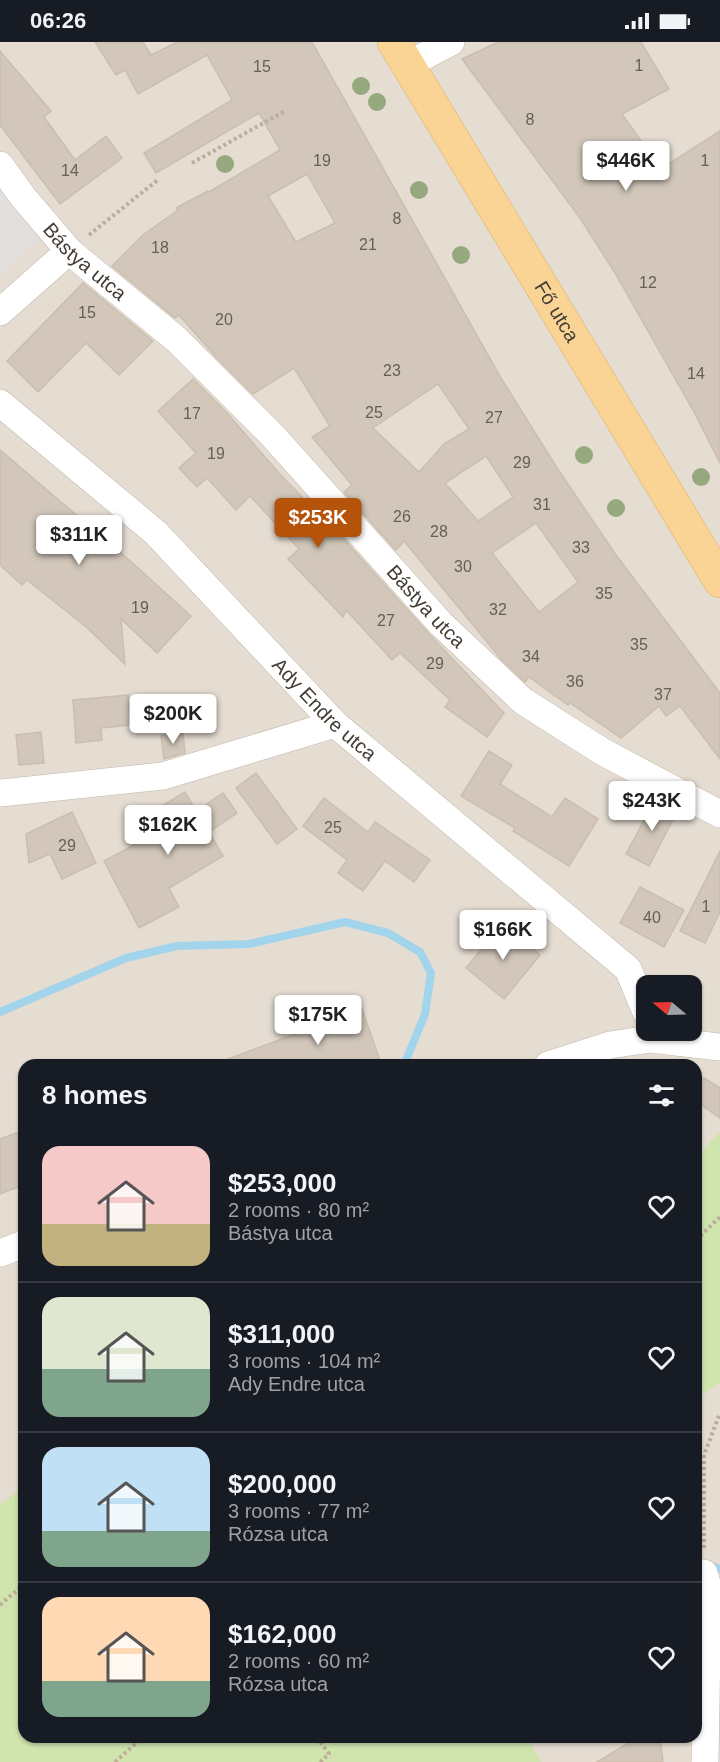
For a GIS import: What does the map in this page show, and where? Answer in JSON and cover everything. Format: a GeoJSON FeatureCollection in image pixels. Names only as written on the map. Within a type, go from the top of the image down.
{"type":"FeatureCollection","features":[{"type":"Feature","properties":{"kind":"main road","name":"Fő utca"},"geometry":{"type":"LineString","coordinates":[[401,53],[720,582]]}},
{"type":"Feature","properties":{"kind":"street"},"geometry":{"type":"LineString","coordinates":[[401,53],[451,42]]}},
{"type":"Feature","properties":{"kind":"street","name":"Bástya utca"},"geometry":{"type":"LineString","coordinates":[[0,165],[69,251],[176,339],[273,436],[441,624],[523,701],[603,752],[720,814]]}},
{"type":"Feature","properties":{"kind":"street"},"geometry":{"type":"LineString","coordinates":[[0,312],[69,251]]}},
{"type":"Feature","properties":{"kind":"street","name":"Ady Endre utca"},"geometry":{"type":"LineString","coordinates":[[0,403],[156,533],[336,724],[628,969],[636,992]]}},
{"type":"Feature","properties":{"kind":"street"},"geometry":{"type":"LineString","coordinates":[[0,793],[163,776],[336,724]]}},
{"type":"Feature","properties":{"kind":"street"},"geometry":{"type":"LineString","coordinates":[[567,1059],[610,1045],[636,1033]]}},
{"type":"Feature","properties":{"kind":"street"},"geometry":{"type":"LineString","coordinates":[[698,1041],[720,1047]]}},
{"type":"Feature","properties":{"kind":"street"},"geometry":{"type":"LineString","coordinates":[[0,1252],[18,1246]]}},
{"type":"Feature","properties":{"kind":"street"},"geometry":{"type":"LineString","coordinates":[[704,1564],[708,1587],[705,1762]]}},
{"type":"Feature","properties":{"kind":"path"},"geometry":{"type":"LineString","coordinates":[[192,163],[285,111]]}},
{"type":"Feature","properties":{"kind":"path"},"geometry":{"type":"LineString","coordinates":[[69,251],[159,179]]}},
{"type":"Feature","properties":{"kind":"path"},"geometry":{"type":"LineString","coordinates":[[702,1234],[720,1217]]}},
{"type":"Feature","properties":{"kind":"path"},"geometry":{"type":"LineString","coordinates":[[704,1564],[704,1455],[720,1413]]}},
{"type":"Feature","properties":{"kind":"path"},"geometry":{"type":"LineString","coordinates":[[0,1605],[18,1589]]}},
{"type":"Feature","properties":{"kind":"path"},"geometry":{"type":"LineString","coordinates":[[115,1762],[136,1743]]}},
{"type":"Feature","properties":{"kind":"path"},"geometry":{"type":"LineString","coordinates":[[320,1762],[329,1754],[321,1743]]}},
{"type":"Feature","properties":{"kind":"shaded area"},"geometry":{"type":"Polygon","coordinates":[[[0,42],[720,42],[720,1762],[0,1762],[0,42]]]}},
{"type":"Feature","properties":{"kind":"shaded area"},"geometry":{"type":"Polygon","coordinates":[[[0,184],[42,238],[0,274],[0,184]]]}},
{"type":"Feature","properties":{"kind":"green space"},"geometry":{"type":"Polygon","coordinates":[[[720,1132],[720,1382],[702,1395],[702,1151],[720,1132]]]}},
{"type":"Feature","properties":{"kind":"green space"},"geometry":{"type":"Polygon","coordinates":[[[18,1491],[18,1743],[530,1743],[541,1762],[0,1762],[0,1504],[18,1491]]]}},
{"type":"Feature","properties":{"kind":"building"},"geometry":{"type":"Polygon","coordinates":[[[95,42],[143,42],[151,55],[177,42],[312,42],[501,378],[557,468],[616,555],[720,693],[720,759],[680,706],[666,716],[659,706],[621,738],[529,677],[525,682],[501,659],[404,541],[396,550],[344,492],[352,485],[312,437],[330,426],[294,368],[253,394],[179,315],[175,318],[112,266],[143,235],[178,210],[176,208],[209,192],[280,150],[259,113],[156,173],[144,153],[232,100],[207,55],[138,94],[125,70],[116,75],[95,42]],[[307,174],[268,196],[296,242],[335,223],[307,174]],[[438,384],[373,428],[419,472],[445,443],[469,429],[438,384]],[[486,456],[445,483],[478,521],[513,497],[486,456]],[[536,523],[492,553],[539,612],[578,582],[536,523]]]}},
{"type":"Feature","properties":{"kind":"building"},"geometry":{"type":"Polygon","coordinates":[[[498,42],[641,42],[669,89],[622,114],[661,169],[720,131],[720,463],[694,412],[615,273],[580,218],[462,59],[498,42]]]}},
{"type":"Feature","properties":{"kind":"building"},"geometry":{"type":"Polygon","coordinates":[[[0,51],[51,111],[44,117],[75,160],[106,136],[122,158],[60,204],[0,125],[0,51]]]}},
{"type":"Feature","properties":{"kind":"building"},"geometry":{"type":"Polygon","coordinates":[[[83,283],[153,341],[119,375],[86,343],[38,392],[7,361],[83,283]]]}},
{"type":"Feature","properties":{"kind":"building"},"geometry":{"type":"Polygon","coordinates":[[[193,379],[504,713],[487,737],[445,707],[450,700],[400,653],[392,660],[346,610],[343,617],[288,559],[299,549],[250,496],[236,510],[207,478],[197,487],[179,468],[196,453],[158,411],[193,379]]]}},
{"type":"Feature","properties":{"kind":"building"},"geometry":{"type":"Polygon","coordinates":[[[0,450],[191,616],[157,653],[121,619],[125,664],[85,626],[27,580],[22,585],[0,565],[0,450]]]}},
{"type":"Feature","properties":{"kind":"building"},"geometry":{"type":"Polygon","coordinates":[[[128,695],[131,725],[101,728],[102,740],[76,743],[73,700],[128,695]]]}},
{"type":"Feature","properties":{"kind":"building"},"geometry":{"type":"Polygon","coordinates":[[[41,732],[44,763],[19,765],[16,735],[41,732]]]}},
{"type":"Feature","properties":{"kind":"building"},"geometry":{"type":"Polygon","coordinates":[[[183,733],[185,753],[164,759],[161,736],[183,733]]]}},
{"type":"Feature","properties":{"kind":"building"},"geometry":{"type":"Polygon","coordinates":[[[489,751],[512,765],[500,784],[552,817],[565,798],[598,819],[569,866],[513,831],[515,828],[461,796],[489,751]]]}},
{"type":"Feature","properties":{"kind":"building"},"geometry":{"type":"Polygon","coordinates":[[[256,773],[297,829],[277,844],[236,788],[256,773]]]}},
{"type":"Feature","properties":{"kind":"building"},"geometry":{"type":"Polygon","coordinates":[[[185,792],[192,804],[193,813],[223,793],[237,813],[209,832],[223,856],[169,888],[179,907],[139,928],[104,861],[162,830],[152,812],[185,792]]]}},
{"type":"Feature","properties":{"kind":"building"},"geometry":{"type":"Polygon","coordinates":[[[324,798],[368,832],[375,822],[430,860],[414,882],[385,861],[363,891],[338,873],[347,860],[303,826],[324,798]]]}},
{"type":"Feature","properties":{"kind":"building"},"geometry":{"type":"Polygon","coordinates":[[[656,798],[678,810],[649,866],[626,854],[656,798]]]}},
{"type":"Feature","properties":{"kind":"building"},"geometry":{"type":"Polygon","coordinates":[[[72,812],[96,863],[62,879],[50,854],[29,863],[26,834],[72,812]]]}},
{"type":"Feature","properties":{"kind":"building"},"geometry":{"type":"Polygon","coordinates":[[[720,851],[720,912],[705,943],[680,931],[720,851]]]}},
{"type":"Feature","properties":{"kind":"building"},"geometry":{"type":"Polygon","coordinates":[[[640,887],[684,910],[664,947],[620,923],[640,887]]]}},
{"type":"Feature","properties":{"kind":"building"},"geometry":{"type":"Polygon","coordinates":[[[503,923],[540,955],[504,999],[466,968],[503,923]]]}},
{"type":"Feature","properties":{"kind":"building"},"geometry":{"type":"Polygon","coordinates":[[[362,1009],[379,1058],[376,1059],[228,1059],[362,1009]]]}},
{"type":"Feature","properties":{"kind":"building"},"geometry":{"type":"Polygon","coordinates":[[[704,1078],[720,1088],[720,1118],[702,1105],[704,1078]]]}},
{"type":"Feature","properties":{"kind":"building"},"geometry":{"type":"Polygon","coordinates":[[[18,1132],[18,1187],[0,1194],[0,1139],[18,1132]]]}},
{"type":"Feature","properties":{"kind":"building"},"geometry":{"type":"Polygon","coordinates":[[[628,1743],[661,1743],[663,1762],[597,1762],[628,1743]]]}},
{"type":"Feature","properties":{"kind":"waterway"},"geometry":{"type":"LineString","coordinates":[[0,1012],[126,958],[177,946],[249,944],[345,922],[388,933],[420,952],[431,973],[425,1014],[406,1059]]}},
{"type":"Feature","properties":{"kind":"waterway"},"geometry":{"type":"LineString","coordinates":[[702,1563],[720,1569]]}}]}
